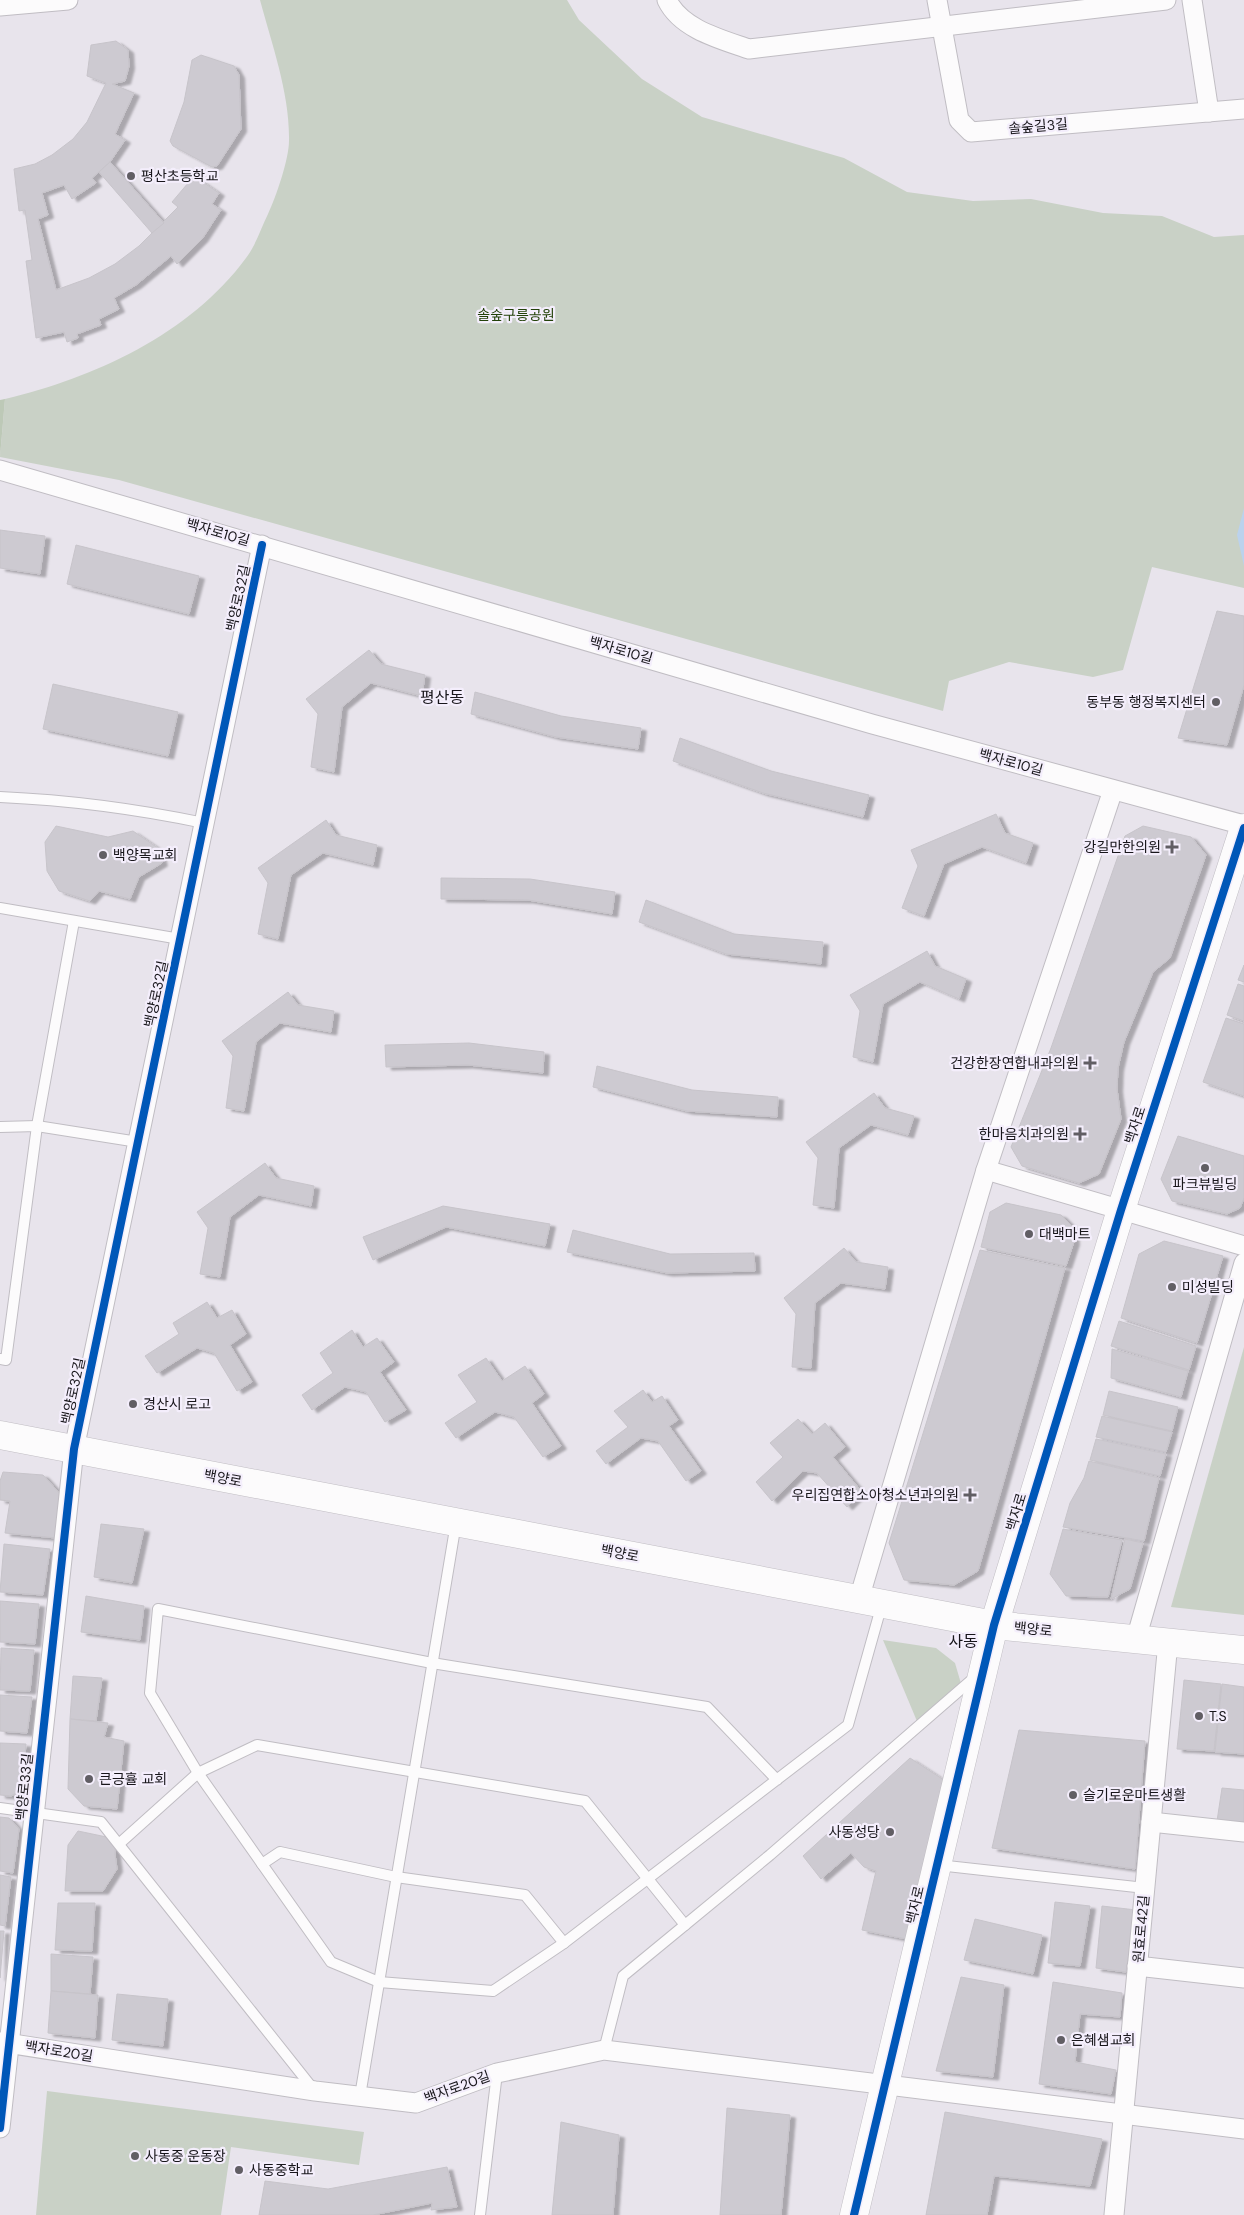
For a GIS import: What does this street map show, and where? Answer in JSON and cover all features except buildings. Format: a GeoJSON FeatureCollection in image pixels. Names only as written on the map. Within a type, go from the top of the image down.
{"type":"FeatureCollection","features":[{"type":"Feature","properties":{"kind":"street"},"geometry":{"type":"LineString","coordinates":[[0,6],[68,0]]}},
{"type":"Feature","properties":{"kind":"street"},"geometry":{"type":"LineString","coordinates":[[667,0],[688,24],[717,38],[749,48],[1166,0]]}},
{"type":"Feature","properties":{"kind":"street","name":"솔숲길3길"},"geometry":{"type":"LineString","coordinates":[[937,0],[959,120],[971,132],[1244,109]]}},
{"type":"Feature","properties":{"kind":"street"},"geometry":{"type":"LineString","coordinates":[[1192,0],[1209,112]]}},
{"type":"Feature","properties":{"kind":"street","name":"백자로10길"},"geometry":{"type":"LineString","coordinates":[[0,470],[872,724],[1244,827]]}},
{"type":"Feature","properties":{"kind":"street","name":"백양로32길"},"geometry":{"type":"LineString","coordinates":[[74,1449],[262,545]]}},
{"type":"Feature","properties":{"kind":"street"},"geometry":{"type":"LineString","coordinates":[[870,1601],[986,1170],[1113,790]]}},
{"type":"Feature","properties":{"kind":"street","name":"백자로"},"geometry":{"type":"LineString","coordinates":[[854,2215],[994,1625],[1121,1210],[1244,827]]}},
{"type":"Feature","properties":{"kind":"street"},"geometry":{"type":"LineString","coordinates":[[986,1170],[1244,1246]]}},
{"type":"Feature","properties":{"kind":"street"},"geometry":{"type":"LineString","coordinates":[[1136,1639],[1244,1263]]}},
{"type":"Feature","properties":{"kind":"street","name":"백양로"},"geometry":{"type":"LineString","coordinates":[[0,1435],[994,1625],[1244,1650]]}},
{"type":"Feature","properties":{"kind":"street","name":"백양로33길"},"geometry":{"type":"LineString","coordinates":[[0,2128],[5,2043],[34,1813],[74,1449]]}},
{"type":"Feature","properties":{"kind":"street","name":"원효로42길"},"geometry":{"type":"LineString","coordinates":[[1114,2215],[1168,1642]]}},
{"type":"Feature","properties":{"kind":"street"},"geometry":{"type":"LineString","coordinates":[[1151,1822],[1244,1832]]}},
{"type":"Feature","properties":{"kind":"street"},"geometry":{"type":"LineString","coordinates":[[1137,1966],[1244,1978]]}},
{"type":"Feature","properties":{"kind":"street","name":"백자로20길"},"geometry":{"type":"LineString","coordinates":[[5,2043],[315,2091],[416,2103],[497,2073],[604,2050],[1244,2130]]}},
{"type":"Feature","properties":{"kind":"lane"},"geometry":{"type":"LineString","coordinates":[[0,797],[36,798],[154,813],[204,824]]}},
{"type":"Feature","properties":{"kind":"lane"},"geometry":{"type":"LineString","coordinates":[[0,908],[180,939]]}},
{"type":"Feature","properties":{"kind":"lane"},"geometry":{"type":"LineString","coordinates":[[0,1359],[6,1360],[37,1126],[74,921]]}},
{"type":"Feature","properties":{"kind":"lane"},"geometry":{"type":"LineString","coordinates":[[0,1127],[37,1126],[138,1142]]}},
{"type":"Feature","properties":{"kind":"lane"},"geometry":{"type":"LineString","coordinates":[[360,2096],[456,1522]]}},
{"type":"Feature","properties":{"kind":"lane"},"geometry":{"type":"LineString","coordinates":[[777,1780],[707,1707],[432,1663],[158,1610],[150,1693],[198,1773],[331,1962],[379,1982],[493,1991],[564,1943],[777,1780],[848,1725],[870,1601]]}},
{"type":"Feature","properties":{"kind":"lane"},"geometry":{"type":"LineString","coordinates":[[604,2050],[622,1976],[770,1855],[984,1670]]}},
{"type":"Feature","properties":{"kind":"lane"},"geometry":{"type":"LineString","coordinates":[[120,1843],[198,1773],[256,1745],[585,1801],[685,1925]]}},
{"type":"Feature","properties":{"kind":"lane"},"geometry":{"type":"LineString","coordinates":[[0,1808],[101,1822],[120,1843],[315,2091]]}},
{"type":"Feature","properties":{"kind":"lane"},"geometry":{"type":"LineString","coordinates":[[262,1864],[280,1852],[396,1877],[525,1895],[564,1943]]}},
{"type":"Feature","properties":{"kind":"lane"},"geometry":{"type":"LineString","coordinates":[[938,1865],[1145,1888]]}},
{"type":"Feature","properties":{"kind":"lane"},"geometry":{"type":"LineString","coordinates":[[480,2215],[497,2073]]}},
{"type":"Feature","properties":{"kind":"green space","name":"솔숲구릉공원"},"geometry":{"type":"Polygon","coordinates":[[[260,0],[567,0],[579,20],[642,79],[702,117],[844,158],[907,192],[973,201],[1031,199],[1103,213],[1162,216],[1214,237],[1244,235],[1244,588],[1152,567],[1123,670],[1093,677],[1009,662],[949,681],[943,711],[119,480],[0,457],[5,399],[72,379],[138,349],[169,330],[197,309],[223,285],[253,248],[278,188],[287,158],[289,141],[287,105],[275,52],[260,0]]]}},
{"type":"Feature","properties":{"kind":"green space"},"geometry":{"type":"Polygon","coordinates":[[[5,399],[0,457],[0,400],[5,399]]]}},
{"type":"Feature","properties":{"kind":"green space"},"geometry":{"type":"Polygon","coordinates":[[[1244,1347],[1244,1615],[1171,1607],[1244,1347]]]}},
{"type":"Feature","properties":{"kind":"green space"},"geometry":{"type":"Polygon","coordinates":[[[883,1640],[936,1648],[955,1663],[962,1687],[919,1726],[883,1640]]]}},
{"type":"Feature","properties":{"kind":"green space","name":"사동중 운동장"},"geometry":{"type":"Polygon","coordinates":[[[47,2091],[364,2132],[359,2165],[231,2147],[221,2215],[36,2215],[47,2091]]]}},
{"type":"Feature","properties":{"kind":"water"},"geometry":{"type":"Polygon","coordinates":[[[1244,508],[1244,566],[1237,535],[1244,508]]]}},
{"type":"Feature","properties":{"kind":"cycle path"},"geometry":{"type":"LineString","coordinates":[[0,2128],[74,1449],[262,545]]}},
{"type":"Feature","properties":{"kind":"cycle path"},"geometry":{"type":"LineString","coordinates":[[854,2215],[994,1625],[1121,1210],[1244,828]]}},
{"type":"Feature","properties":{"kind":"place","name":"평산초등학교"},"geometry":{"type":"Point","coordinates":[131,176]}},
{"type":"Feature","properties":{"kind":"place","name":"동부동 행정복지센터"},"geometry":{"type":"Point","coordinates":[1216,702]}},
{"type":"Feature","properties":{"kind":"place","name":"강길만한의원"},"geometry":{"type":"Point","coordinates":[1172,847]}},
{"type":"Feature","properties":{"kind":"place","name":"백양목교회"},"geometry":{"type":"Point","coordinates":[103,855]}},
{"type":"Feature","properties":{"kind":"place","name":"건강한장연합내과의원"},"geometry":{"type":"Point","coordinates":[1090,1063]}},
{"type":"Feature","properties":{"kind":"place","name":"한마음치과의원"},"geometry":{"type":"Point","coordinates":[1080,1134]}},
{"type":"Feature","properties":{"kind":"place","name":"파크뷰빌딩"},"geometry":{"type":"Point","coordinates":[1205,1168]}},
{"type":"Feature","properties":{"kind":"place","name":"대백마트"},"geometry":{"type":"Point","coordinates":[1029,1234]}},
{"type":"Feature","properties":{"kind":"place","name":"미성빌딩"},"geometry":{"type":"Point","coordinates":[1172,1287]}},
{"type":"Feature","properties":{"kind":"place","name":"경산시 로고"},"geometry":{"type":"Point","coordinates":[133,1404]}},
{"type":"Feature","properties":{"kind":"place","name":"우리집연합소아청소년과의원"},"geometry":{"type":"Point","coordinates":[970,1495]}},
{"type":"Feature","properties":{"kind":"place","name":"T.S"},"geometry":{"type":"Point","coordinates":[1199,1716]}},
{"type":"Feature","properties":{"kind":"place","name":"큰긍휼 교회"},"geometry":{"type":"Point","coordinates":[89,1779]}},
{"type":"Feature","properties":{"kind":"place","name":"슬기로운마트생활"},"geometry":{"type":"Point","coordinates":[1073,1795]}},
{"type":"Feature","properties":{"kind":"place","name":"사동성당"},"geometry":{"type":"Point","coordinates":[890,1832]}},
{"type":"Feature","properties":{"kind":"place","name":"은혜샘교회"},"geometry":{"type":"Point","coordinates":[1061,2040]}},
{"type":"Feature","properties":{"kind":"place","name":"사동중 운동장"},"geometry":{"type":"Point","coordinates":[135,2156]}},
{"type":"Feature","properties":{"kind":"place","name":"사동중학교"},"geometry":{"type":"Point","coordinates":[239,2170]}},
{"type":"Feature","properties":{"kind":"district","name":"평산동"},"geometry":{"type":"Point","coordinates":[442,697]}},
{"type":"Feature","properties":{"kind":"district","name":"사동"},"geometry":{"type":"Point","coordinates":[963,1641]}}]}
